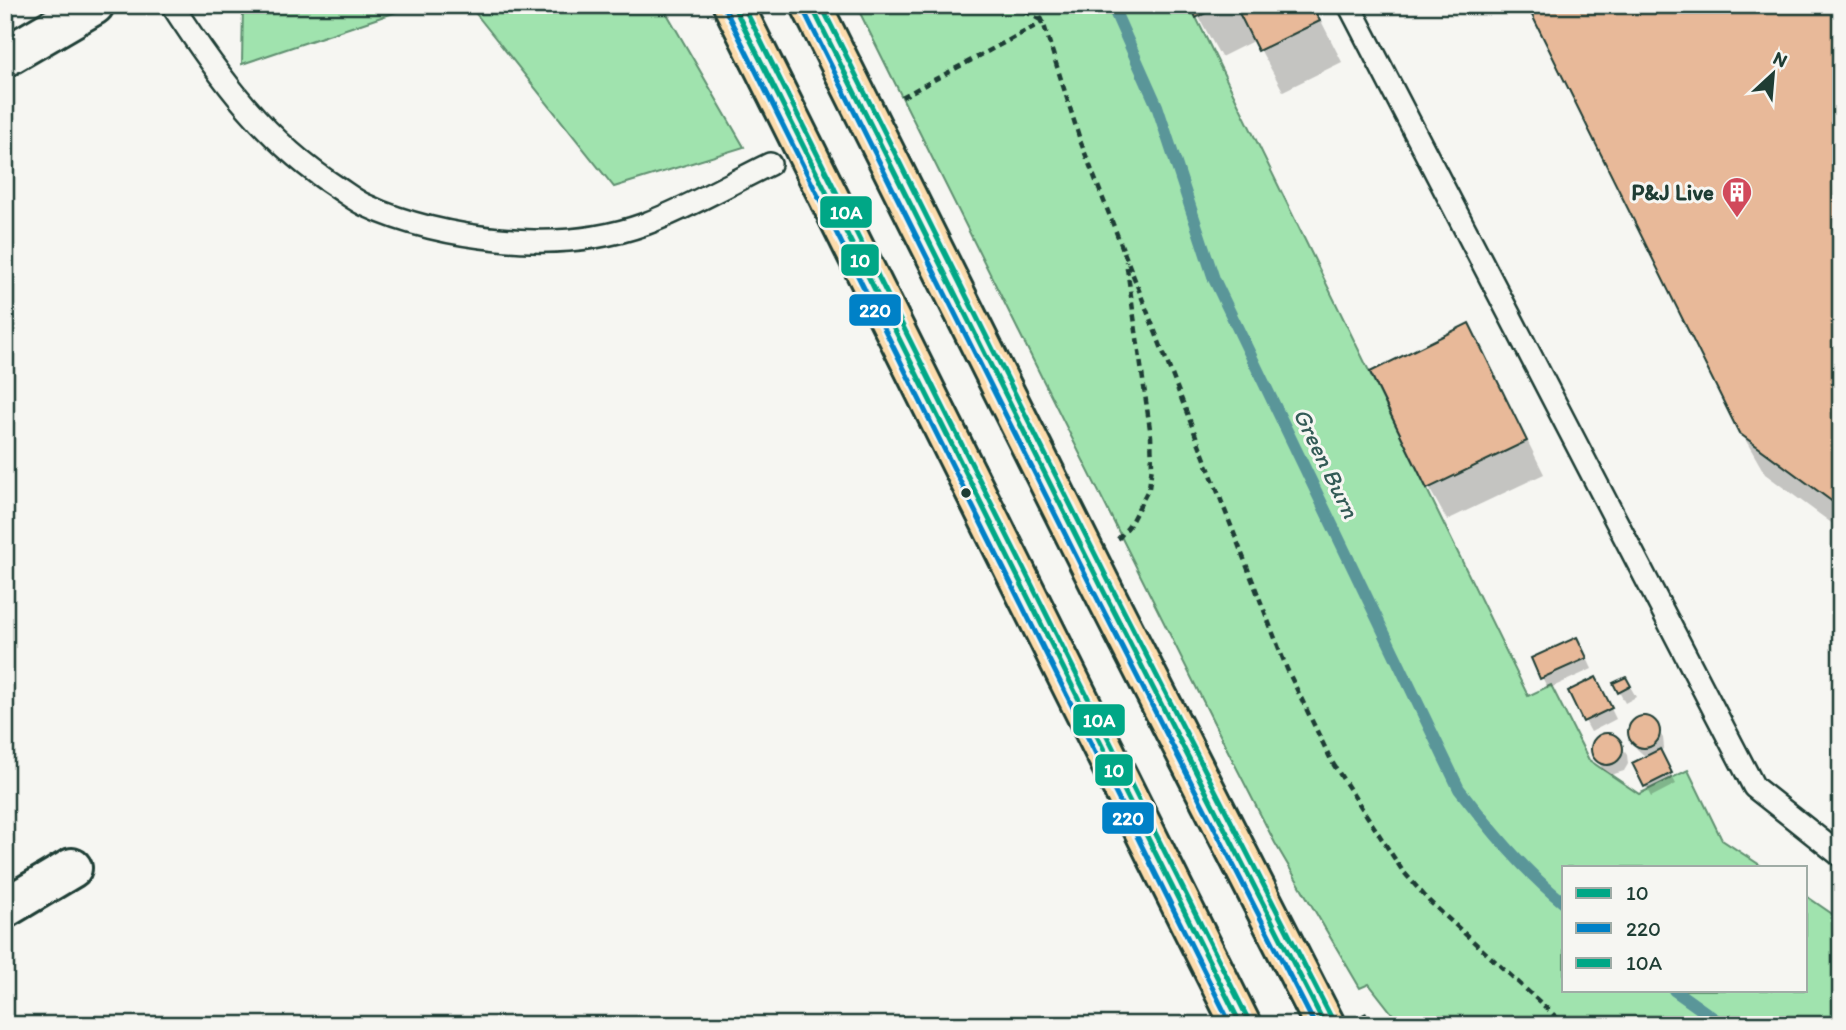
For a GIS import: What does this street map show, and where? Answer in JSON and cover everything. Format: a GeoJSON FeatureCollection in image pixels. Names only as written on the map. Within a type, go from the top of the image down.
{"type":"FeatureCollection","features":[{"type":"Feature","properties":{"kind":"main road"},"geometry":{"type":"LineString","coordinates":[[733,5],[1241,1025]]}},
{"type":"Feature","properties":{"kind":"main road"},"geometry":{"type":"LineString","coordinates":[[811,5],[1095,574],[1325,1025]]}},
{"type":"Feature","properties":{"kind":"street"},"geometry":{"type":"LineString","coordinates":[[5,57],[94,5]]}},
{"type":"Feature","properties":{"kind":"street"},"geometry":{"type":"LineString","coordinates":[[5,908],[72,868]]}},
{"type":"Feature","properties":{"kind":"lane"},"geometry":{"type":"LineString","coordinates":[[172,5],[209,63],[276,141],[317,175],[365,205],[428,227],[476,237],[524,242],[570,241],[644,224],[677,211],[770,164]]}},
{"type":"Feature","properties":{"kind":"lane"},"geometry":{"type":"LineString","coordinates":[[1349,5],[1754,787],[1841,856]]}},
{"type":"Feature","properties":{"kind":"path"},"geometry":{"type":"LineString","coordinates":[[1014,5],[1043,22]]}},
{"type":"Feature","properties":{"kind":"path"},"geometry":{"type":"LineString","coordinates":[[1035,5],[1043,22],[1081,143],[1287,669],[1332,762],[1402,870],[1429,901],[1565,1025]]}},
{"type":"Feature","properties":{"kind":"path"},"geometry":{"type":"LineString","coordinates":[[902,97],[1043,22]]}},
{"type":"Feature","properties":{"kind":"path"},"geometry":{"type":"LineString","coordinates":[[1115,542],[1129,526],[1149,488],[1152,466],[1151,436],[1124,252]]}},
{"type":"Feature","properties":{"kind":"green space"},"geometry":{"type":"Polygon","coordinates":[[[243,5],[417,5],[242,64],[243,5]]]}},
{"type":"Feature","properties":{"kind":"green space"},"geometry":{"type":"Polygon","coordinates":[[[469,5],[662,5],[744,147],[614,187],[469,5]]]}},
{"type":"Feature","properties":{"kind":"green space"},"geometry":{"type":"Polygon","coordinates":[[[856,5],[1190,5],[1528,696],[1551,685],[1589,760],[1639,794],[1688,770],[1722,840],[1761,866],[1562,866],[1562,992],[1808,992],[1808,897],[1841,920],[1841,1025],[1379,1025],[1394,1016],[1369,984],[1360,988],[1275,843],[856,5]]]}},
{"type":"Feature","properties":{"kind":"building"},"geometry":{"type":"Polygon","coordinates":[[[1190,5],[1221,5],[1196,18],[1190,5]]]}},
{"type":"Feature","properties":{"kind":"building"},"geometry":{"type":"Polygon","coordinates":[[[1235,5],[1312,5],[1320,21],[1258,51],[1235,5]]]}},
{"type":"Feature","properties":{"kind":"building","name":"P&J Live"},"geometry":{"type":"Polygon","coordinates":[[[1527,5],[1841,5],[1841,508],[1739,433],[1527,5]]]}},
{"type":"Feature","properties":{"kind":"building"},"geometry":{"type":"Polygon","coordinates":[[[1469,323],[1527,441],[1427,489],[1370,372],[1469,323]]]}},
{"type":"Feature","properties":{"kind":"building"},"geometry":{"type":"Polygon","coordinates":[[[1577,637],[1587,658],[1540,679],[1531,658],[1577,637]]]}},
{"type":"Feature","properties":{"kind":"building"},"geometry":{"type":"Polygon","coordinates":[[[1596,677],[1612,708],[1583,722],[1568,691],[1596,677]]]}},
{"type":"Feature","properties":{"kind":"building"},"geometry":{"type":"Polygon","coordinates":[[[1626,677],[1631,686],[1618,693],[1613,683],[1626,677]]]}},
{"type":"Feature","properties":{"kind":"building"},"geometry":{"type":"Polygon","coordinates":[[[1644,716],[1655,721],[1660,732],[1655,743],[1644,748],[1633,743],[1628,732],[1633,721],[1644,716]]]}},
{"type":"Feature","properties":{"kind":"building"},"geometry":{"type":"Polygon","coordinates":[[[1607,733],[1618,738],[1623,749],[1618,760],[1607,765],[1596,760],[1591,749],[1596,738],[1607,733]]]}},
{"type":"Feature","properties":{"kind":"building"},"geometry":{"type":"Polygon","coordinates":[[[1660,749],[1672,773],[1644,787],[1632,763],[1660,749]]]}},
{"type":"Feature","properties":{"kind":"waterway","name":"Green Burn"},"geometry":{"type":"LineString","coordinates":[[1112,5],[1157,106],[1214,279],[1459,789],[1521,863],[1562,901]]}},
{"type":"Feature","properties":{"kind":"waterway","name":"Green Burn"},"geometry":{"type":"LineString","coordinates":[[1677,992],[1723,1025]]}},
{"type":"Feature","properties":{"kind":"transit line","name":"10"},"geometry":{"type":"LineString","coordinates":[[733,5],[1241,1025]]}},
{"type":"Feature","properties":{"kind":"transit line","name":"10A"},"geometry":{"type":"LineString","coordinates":[[743,5],[1249,1021]]}},
{"type":"Feature","properties":{"kind":"transit line","name":"10"},"geometry":{"type":"LineString","coordinates":[[811,5],[1101,586],[1325,1025]]}},
{"type":"Feature","properties":{"kind":"transit line","name":"10A"},"geometry":{"type":"LineString","coordinates":[[821,5],[1109,582],[1333,1021]]}},
{"type":"Feature","properties":{"kind":"transit line","name":"220"},"geometry":{"type":"LineString","coordinates":[[725,9],[1231,1025]]}},
{"type":"Feature","properties":{"kind":"transit line","name":"220"},"geometry":{"type":"LineString","coordinates":[[803,9],[1093,590],[1315,1025]]}},
{"type":"Feature","properties":{"kind":"place","name":"P&J Live"},"geometry":{"type":"Point","coordinates":[1737,219]}}]}
